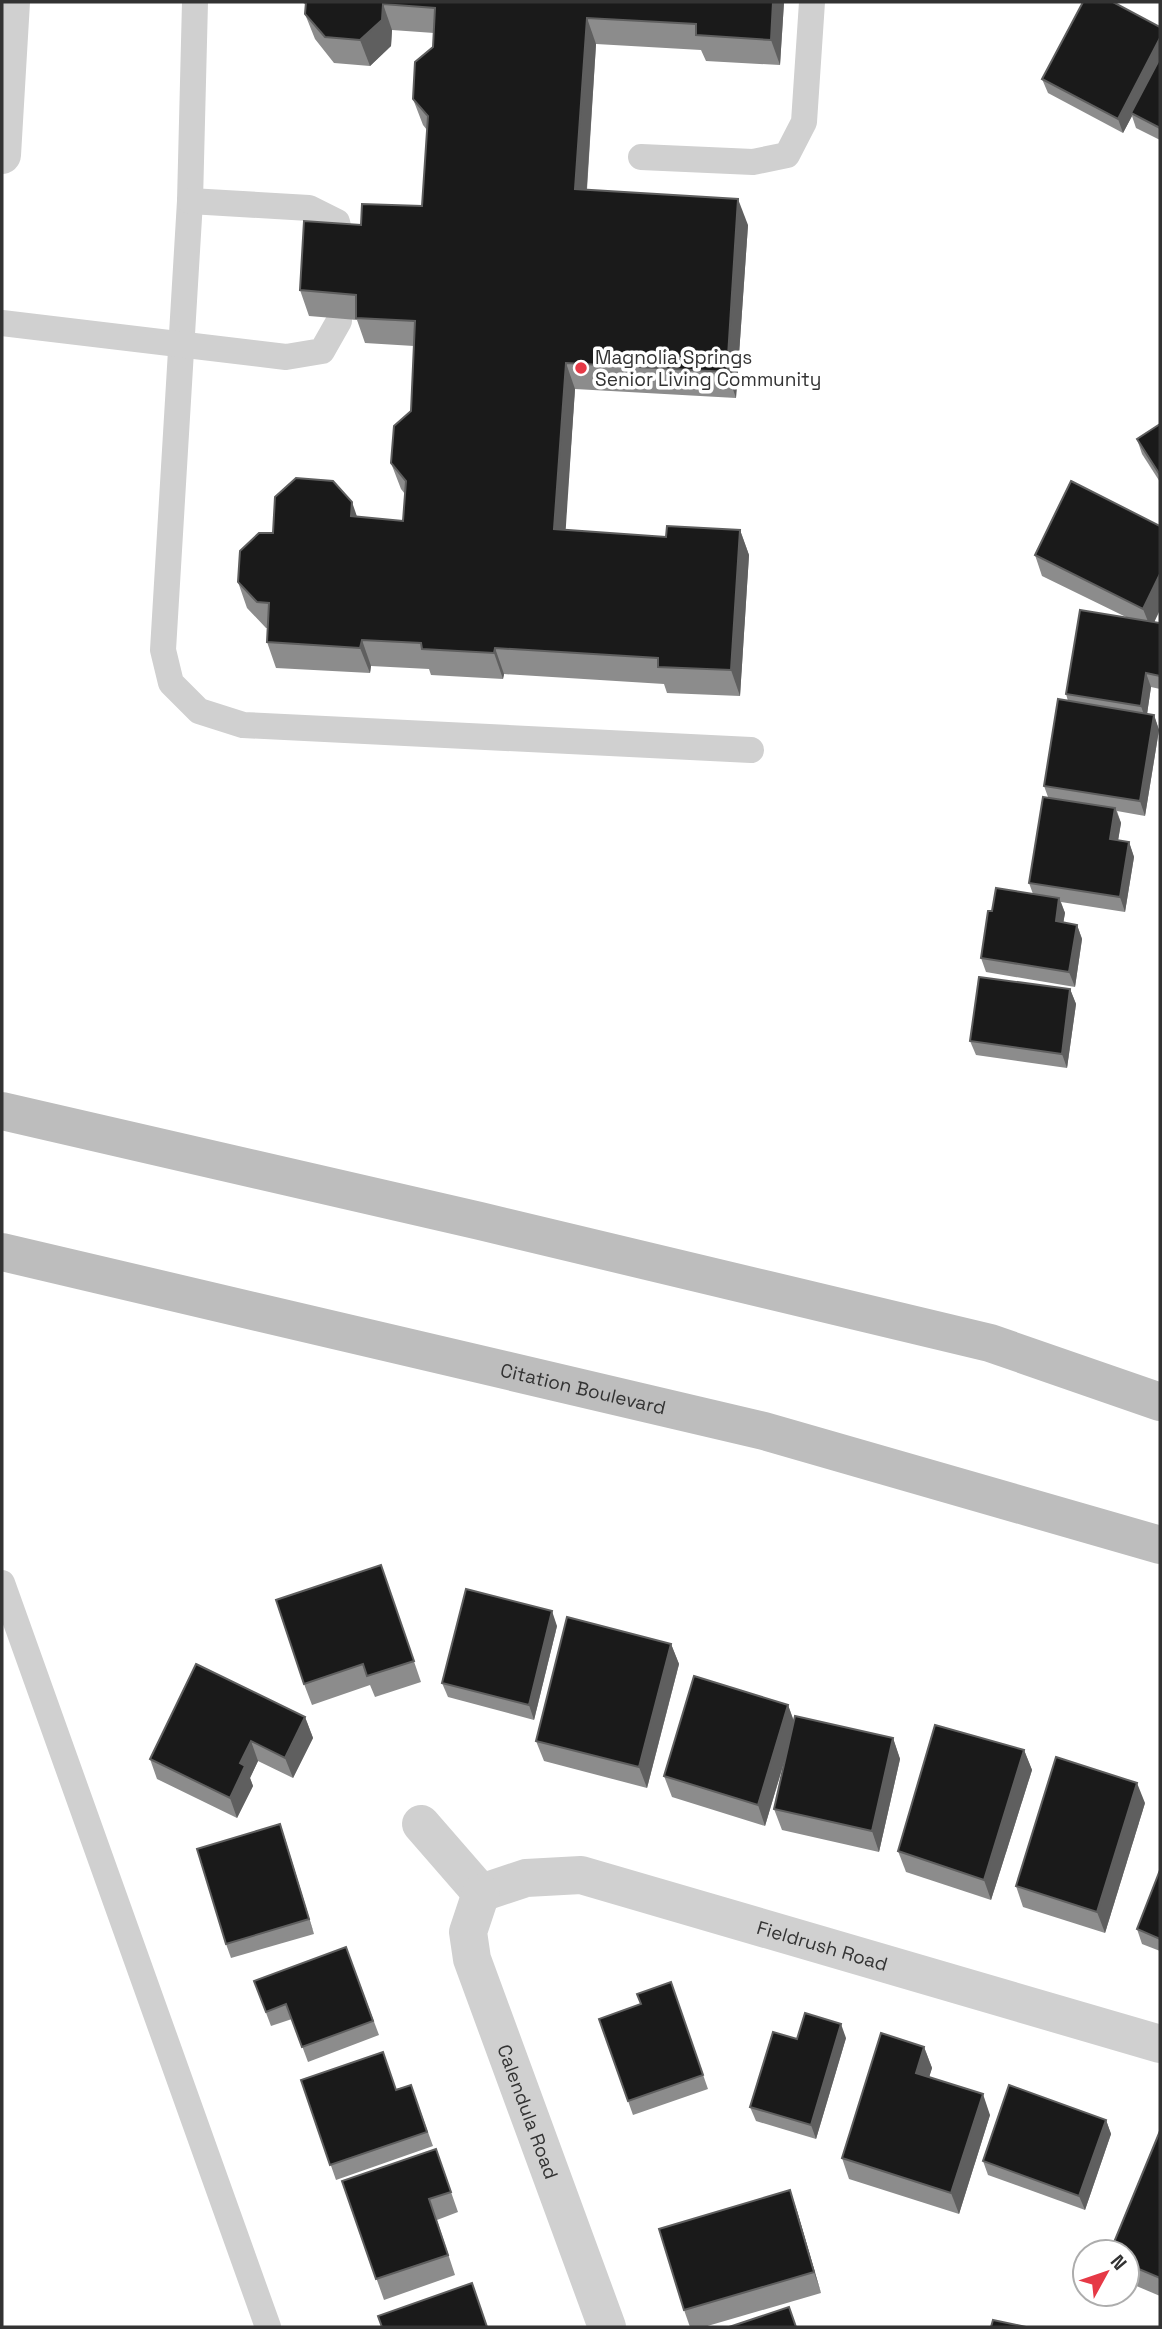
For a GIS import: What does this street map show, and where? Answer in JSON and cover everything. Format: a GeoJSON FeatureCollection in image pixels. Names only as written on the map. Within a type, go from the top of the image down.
{"type":"FeatureCollection","features":[{"type":"Feature","properties":{"kind":"main road"},"geometry":{"type":"LineString","coordinates":[[2,1111],[493,1224],[990,1343],[1160,1402]]}},
{"type":"Feature","properties":{"kind":"main road","name":"Citation Boulevard"},"geometry":{"type":"LineString","coordinates":[[2,1252],[764,1431],[1160,1545]]}},
{"type":"Feature","properties":{"kind":"street"},"geometry":{"type":"LineString","coordinates":[[2,155],[11,2]]}},
{"type":"Feature","properties":{"kind":"street"},"geometry":{"type":"LineString","coordinates":[[421,1824],[481,1893]]}},
{"type":"Feature","properties":{"kind":"street","name":"Fieldrush Road"},"geometry":{"type":"LineString","coordinates":[[481,1893],[526,1878],[580,1875],[1160,2044]]}},
{"type":"Feature","properties":{"kind":"street","name":"Calendula Road"},"geometry":{"type":"LineString","coordinates":[[481,1893],[468,1932],[472,1959],[607,2327]]}},
{"type":"Feature","properties":{"kind":"lane"},"geometry":{"type":"LineString","coordinates":[[195,2],[190,201],[163,650],[171,683],[200,711],[243,725],[751,750]]}},
{"type":"Feature","properties":{"kind":"lane"},"geometry":{"type":"LineString","coordinates":[[641,157],[752,162],[787,155],[804,122],[812,2]]}},
{"type":"Feature","properties":{"kind":"lane"},"geometry":{"type":"LineString","coordinates":[[190,201],[309,208],[337,222],[343,250]]}},
{"type":"Feature","properties":{"kind":"lane"},"geometry":{"type":"LineString","coordinates":[[2,323],[286,357],[322,351],[339,321]]}},
{"type":"Feature","properties":{"kind":"lane"},"geometry":{"type":"LineString","coordinates":[[2,1583],[268,2327]]}},
{"type":"Feature","properties":{"kind":"building","name":"Magnolia Springs Senior Living Community"},"geometry":{"type":"Polygon","coordinates":[[[306,2],[773,2],[771,40],[696,35],[696,24],[587,18],[575,189],[738,199],[727,372],[566,363],[554,529],[666,537],[667,526],[740,530],[731,670],[658,667],[658,658],[495,648],[494,653],[422,649],[421,643],[362,640],[360,648],[267,642],[269,603],[257,602],[238,582],[240,551],[259,533],[273,533],[275,497],[296,478],[333,481],[352,502],[351,516],[403,521],[406,481],[391,463],[394,426],[411,411],[415,321],[356,318],[356,295],[300,290],[304,221],[361,225],[362,204],[422,206],[428,116],[413,99],[415,62],[433,47],[435,8],[383,4],[382,20],[360,40],[325,37],[305,14],[306,2]]]}},
{"type":"Feature","properties":{"kind":"building"},"geometry":{"type":"Polygon","coordinates":[[[1083,2],[1113,2],[1160,27],[1160,38],[1118,119],[1042,79],[1083,2]]]}},
{"type":"Feature","properties":{"kind":"building"},"geometry":{"type":"Polygon","coordinates":[[[1160,58],[1160,128],[1131,113],[1160,58]]]}},
{"type":"Feature","properties":{"kind":"building"},"geometry":{"type":"Polygon","coordinates":[[[1160,424],[1160,475],[1137,439],[1160,424]]]}},
{"type":"Feature","properties":{"kind":"building"},"geometry":{"type":"Polygon","coordinates":[[[1071,481],[1160,526],[1160,574],[1143,609],[1035,555],[1071,481]]]}},
{"type":"Feature","properties":{"kind":"building"},"geometry":{"type":"Polygon","coordinates":[[[1080,610],[1160,623],[1160,676],[1146,673],[1141,706],[1066,694],[1080,610]]]}},
{"type":"Feature","properties":{"kind":"building"},"geometry":{"type":"Polygon","coordinates":[[[1058,699],[1154,715],[1140,801],[1044,786],[1058,699]]]}},
{"type":"Feature","properties":{"kind":"building"},"geometry":{"type":"Polygon","coordinates":[[[1043,797],[1115,808],[1110,839],[1129,842],[1120,897],[1029,883],[1043,797]]]}},
{"type":"Feature","properties":{"kind":"building"},"geometry":{"type":"Polygon","coordinates":[[[996,888],[1059,898],[1056,921],[1077,925],[1069,972],[981,958],[988,911],[992,911],[996,888]]]}},
{"type":"Feature","properties":{"kind":"building"},"geometry":{"type":"Polygon","coordinates":[[[979,977],[1070,989],[1062,1054],[970,1041],[979,977]]]}},
{"type":"Feature","properties":{"kind":"building"},"geometry":{"type":"Polygon","coordinates":[[[381,1565],[414,1661],[367,1676],[363,1664],[304,1684],[276,1600],[381,1565]]]}},
{"type":"Feature","properties":{"kind":"building"},"geometry":{"type":"Polygon","coordinates":[[[466,1589],[552,1611],[529,1705],[442,1683],[466,1589]]]}},
{"type":"Feature","properties":{"kind":"building"},"geometry":{"type":"Polygon","coordinates":[[[567,1617],[671,1644],[639,1767],[536,1741],[567,1617]]]}},
{"type":"Feature","properties":{"kind":"building"},"geometry":{"type":"Polygon","coordinates":[[[196,1664],[305,1717],[285,1758],[251,1741],[240,1763],[245,1766],[230,1798],[150,1759],[196,1664]]]}},
{"type":"Feature","properties":{"kind":"building"},"geometry":{"type":"Polygon","coordinates":[[[694,1676],[788,1705],[758,1805],[664,1776],[694,1676]]]}},
{"type":"Feature","properties":{"kind":"building"},"geometry":{"type":"Polygon","coordinates":[[[795,1716],[893,1738],[872,1831],[774,1809],[795,1716]]]}},
{"type":"Feature","properties":{"kind":"building"},"geometry":{"type":"Polygon","coordinates":[[[935,1725],[1024,1750],[984,1880],[898,1851],[935,1725]]]}},
{"type":"Feature","properties":{"kind":"building"},"geometry":{"type":"Polygon","coordinates":[[[1056,1757],[1137,1783],[1097,1912],[1016,1886],[1056,1757]]]}},
{"type":"Feature","properties":{"kind":"building"},"geometry":{"type":"Polygon","coordinates":[[[280,1824],[309,1919],[226,1944],[197,1849],[280,1824]]]}},
{"type":"Feature","properties":{"kind":"building"},"geometry":{"type":"Polygon","coordinates":[[[1160,1870],[1160,1939],[1137,1929],[1160,1870]]]}},
{"type":"Feature","properties":{"kind":"building"},"geometry":{"type":"Polygon","coordinates":[[[346,1947],[373,2021],[302,2047],[286,2004],[266,2012],[254,1981],[346,1947]]]}},
{"type":"Feature","properties":{"kind":"building"},"geometry":{"type":"Polygon","coordinates":[[[671,1982],[703,2075],[628,2101],[599,2019],[641,2004],[637,1994],[671,1982]]]}},
{"type":"Feature","properties":{"kind":"building"},"geometry":{"type":"Polygon","coordinates":[[[805,2013],[841,2024],[811,2125],[750,2107],[773,2032],[797,2039],[805,2013]]]}},
{"type":"Feature","properties":{"kind":"building"},"geometry":{"type":"Polygon","coordinates":[[[881,2033],[924,2047],[916,2073],[983,2094],[951,2193],[842,2158],[881,2033]]]}},
{"type":"Feature","properties":{"kind":"building"},"geometry":{"type":"Polygon","coordinates":[[[383,2052],[396,2090],[411,2085],[427,2132],[330,2165],[301,2080],[383,2052]]]}},
{"type":"Feature","properties":{"kind":"building"},"geometry":{"type":"Polygon","coordinates":[[[1009,2085],[1106,2120],[1079,2196],[983,2161],[1009,2085]]]}},
{"type":"Feature","properties":{"kind":"building"},"geometry":{"type":"Polygon","coordinates":[[[1160,2131],[1160,2278],[1141,2270],[1141,2238],[1116,2238],[1160,2131]]]}},
{"type":"Feature","properties":{"kind":"building"},"geometry":{"type":"Polygon","coordinates":[[[436,2149],[451,2192],[429,2199],[448,2255],[376,2279],[342,2181],[436,2149]]]}},
{"type":"Feature","properties":{"kind":"building"},"geometry":{"type":"Polygon","coordinates":[[[790,2190],[814,2272],[684,2310],[659,2229],[790,2190]]]}},
{"type":"Feature","properties":{"kind":"building"},"geometry":{"type":"Polygon","coordinates":[[[472,2283],[487,2327],[382,2327],[378,2316],[472,2283]]]}},
{"type":"Feature","properties":{"kind":"building"},"geometry":{"type":"Polygon","coordinates":[[[789,2307],[796,2327],[729,2327],[789,2307]]]}},
{"type":"Feature","properties":{"kind":"building"},"geometry":{"type":"Polygon","coordinates":[[[993,2320],[1026,2327],[991,2327],[993,2320]]]}},
{"type":"Feature","properties":{"kind":"place","name":"Magnolia Springs Senior Living Community"},"geometry":{"type":"Point","coordinates":[581,368]}}]}
